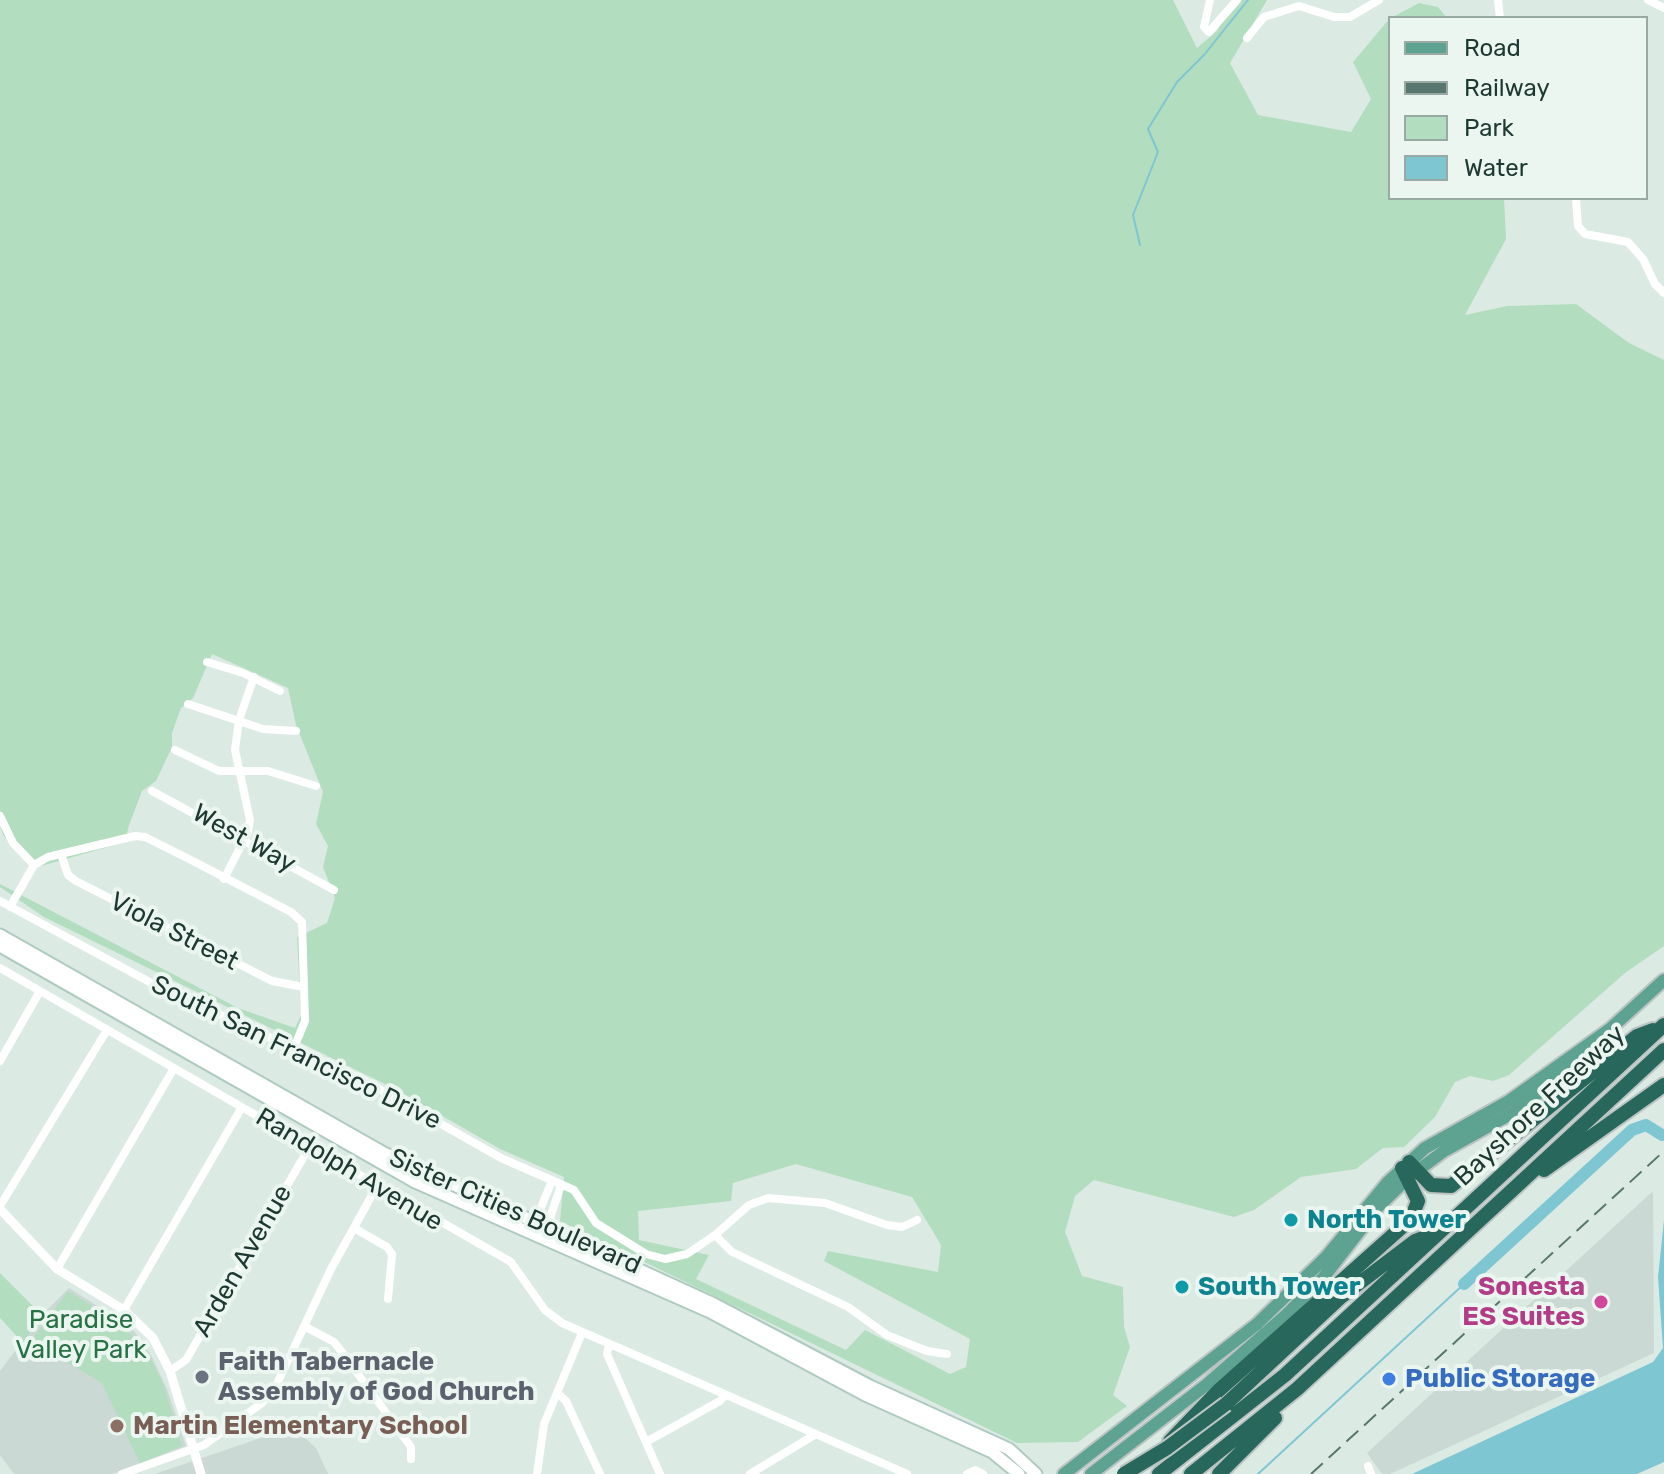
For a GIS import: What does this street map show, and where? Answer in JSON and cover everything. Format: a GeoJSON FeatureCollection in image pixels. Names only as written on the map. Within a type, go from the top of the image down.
{"type":"FeatureCollection","features":[{"type":"Feature","properties":{"kind":"highway"},"geometry":{"type":"LineString","coordinates":[[1409,1169],[1431,1185],[1451,1186],[1637,1036],[1662,1026]]}},
{"type":"Feature","properties":{"kind":"highway","name":"Bayshore Freeway"},"geometry":{"type":"LineString","coordinates":[[1159,1474],[1285,1375],[1662,1026]]}},
{"type":"Feature","properties":{"kind":"highway","name":"Bayshore Freeway"},"geometry":{"type":"LineString","coordinates":[[1191,1474],[1297,1389],[1664,1050]]}},
{"type":"Feature","properties":{"kind":"highway"},"geometry":{"type":"LineString","coordinates":[[1504,1197],[1664,1085]]}},
{"type":"Feature","properties":{"kind":"highway"},"geometry":{"type":"LineString","coordinates":[[1135,1474],[1218,1391],[1411,1219],[1418,1201],[1409,1169]]}},
{"type":"Feature","properties":{"kind":"highway"},"geometry":{"type":"LineString","coordinates":[[1124,1474],[1226,1404],[1356,1285],[1415,1241],[1440,1231]]}},
{"type":"Feature","properties":{"kind":"highway"},"geometry":{"type":"LineString","coordinates":[[1219,1474],[1405,1288]]}},
{"type":"Feature","properties":{"kind":"main road","name":"Sister Cities Boulevard"},"geometry":{"type":"LineString","coordinates":[[0,935],[384,1153],[714,1304],[902,1402],[1009,1449],[1036,1474]]}},
{"type":"Feature","properties":{"kind":"main road","name":"Sister Cities Boulevard"},"geometry":{"type":"LineString","coordinates":[[0,946],[415,1182],[721,1318],[865,1395],[992,1452],[1019,1474]]}},
{"type":"Feature","properties":{"kind":"main road"},"geometry":{"type":"LineString","coordinates":[[1064,1474],[1257,1324],[1409,1169],[1516,1111],[1598,1046],[1610,1029],[1664,980]]}},
{"type":"Feature","properties":{"kind":"main road"},"geometry":{"type":"LineString","coordinates":[[1091,1474],[1206,1385],[1286,1315],[1323,1278],[1409,1169]]}},
{"type":"Feature","properties":{"kind":"street"},"geometry":{"type":"LineString","coordinates":[[1210,0],[1204,27],[1209,32],[1237,0]]}},
{"type":"Feature","properties":{"kind":"street"},"geometry":{"type":"LineString","coordinates":[[1247,38],[1264,17],[1299,6],[1334,17],[1350,17],[1379,0]]}},
{"type":"Feature","properties":{"kind":"street"},"geometry":{"type":"LineString","coordinates":[[1648,0],[1664,8]]}},
{"type":"Feature","properties":{"kind":"street"},"geometry":{"type":"LineString","coordinates":[[1576,200],[1578,226],[1585,234],[1628,242],[1636,248],[1655,284],[1664,293]]}},
{"type":"Feature","properties":{"kind":"street"},"geometry":{"type":"LineString","coordinates":[[207,662],[254,677],[280,691]]}},
{"type":"Feature","properties":{"kind":"street"},"geometry":{"type":"LineString","coordinates":[[224,879],[250,820],[235,750],[239,720],[254,677]]}},
{"type":"Feature","properties":{"kind":"street"},"geometry":{"type":"LineString","coordinates":[[188,704],[263,729],[296,731]]}},
{"type":"Feature","properties":{"kind":"street"},"geometry":{"type":"LineString","coordinates":[[175,750],[219,771],[283,773],[316,786]]}},
{"type":"Feature","properties":{"kind":"street","name":"West Way"},"geometry":{"type":"LineString","coordinates":[[152,791],[214,822],[242,843],[319,879],[334,890]]}},
{"type":"Feature","properties":{"kind":"street"},"geometry":{"type":"LineString","coordinates":[[0,817],[13,843],[34,865]]}},
{"type":"Feature","properties":{"kind":"street"},"geometry":{"type":"LineString","coordinates":[[10,907],[34,865],[61,854],[135,836],[156,842],[297,916],[304,931],[305,1021],[293,1050]]}},
{"type":"Feature","properties":{"kind":"street","name":"Viola Street"},"geometry":{"type":"LineString","coordinates":[[61,854],[68,875],[76,881],[272,981],[304,987]]}},
{"type":"Feature","properties":{"kind":"street","name":"South San Francisco Drive"},"geometry":{"type":"LineString","coordinates":[[0,901],[155,985],[365,1081],[501,1158],[561,1185]]}},
{"type":"Feature","properties":{"kind":"street","name":"Randolph Avenue"},"geometry":{"type":"LineString","coordinates":[[0,968],[511,1262],[545,1310],[582,1333],[907,1474]]}},
{"type":"Feature","properties":{"kind":"street"},"geometry":{"type":"LineString","coordinates":[[0,1061],[40,991]]}},
{"type":"Feature","properties":{"kind":"street"},"geometry":{"type":"LineString","coordinates":[[107,1030],[0,1207],[57,1269],[124,1310],[153,1338],[170,1371],[201,1474]]}},
{"type":"Feature","properties":{"kind":"street"},"geometry":{"type":"LineString","coordinates":[[57,1269],[174,1068]]}},
{"type":"Feature","properties":{"kind":"street"},"geometry":{"type":"LineString","coordinates":[[124,1310],[242,1107]]}},
{"type":"Feature","properties":{"kind":"street","name":"Arden Avenue"},"geometry":{"type":"LineString","coordinates":[[170,1371],[186,1360],[310,1146]]}},
{"type":"Feature","properties":{"kind":"street"},"geometry":{"type":"LineString","coordinates":[[542,1225],[539,1212],[552,1181]]}},
{"type":"Feature","properties":{"kind":"street"},"geometry":{"type":"LineString","coordinates":[[537,1237],[542,1225],[550,1218],[561,1185],[574,1190],[596,1223],[646,1254],[675,1257],[715,1235],[749,1205],[768,1198],[825,1203],[887,1225],[902,1227],[917,1220]]}},
{"type":"Feature","properties":{"kind":"street"},"geometry":{"type":"LineString","coordinates":[[122,1474],[193,1450],[262,1403],[275,1388],[377,1186]]}},
{"type":"Feature","properties":{"kind":"street"},"geometry":{"type":"LineString","coordinates":[[354,1228],[387,1247],[392,1254],[388,1299]]}},
{"type":"Feature","properties":{"kind":"street"},"geometry":{"type":"LineString","coordinates":[[715,1235],[732,1252],[848,1307],[887,1335],[927,1351],[947,1354]]}},
{"type":"Feature","properties":{"kind":"street"},"geometry":{"type":"LineString","coordinates":[[304,1326],[334,1342],[411,1447],[411,1459]]}},
{"type":"Feature","properties":{"kind":"street"},"geometry":{"type":"LineString","coordinates":[[537,1474],[544,1424],[582,1333]]}},
{"type":"Feature","properties":{"kind":"street"},"geometry":{"type":"LineString","coordinates":[[609,1345],[607,1354],[660,1474]]}},
{"type":"Feature","properties":{"kind":"street"},"geometry":{"type":"LineString","coordinates":[[557,1393],[566,1401],[600,1474]]}},
{"type":"Feature","properties":{"kind":"street"},"geometry":{"type":"LineString","coordinates":[[646,1442],[725,1395]]}},
{"type":"Feature","properties":{"kind":"street"},"geometry":{"type":"LineString","coordinates":[[750,1474],[816,1434]]}},
{"type":"Feature","properties":{"kind":"street"},"geometry":{"type":"LineString","coordinates":[[967,1474],[975,1470],[983,1474]]}},
{"type":"Feature","properties":{"kind":"shaded area"},"geometry":{"type":"Polygon","coordinates":[[[1653,1191],[1654,1353],[1390,1474],[1382,1474],[1367,1453],[1653,1191]]]}},
{"type":"Feature","properties":{"kind":"shaded area"},"geometry":{"type":"Polygon","coordinates":[[[69,1288],[132,1328],[151,1355],[167,1389],[186,1446],[112,1474],[14,1474],[0,1455],[0,1371],[42,1315],[69,1288]]]}},
{"type":"Feature","properties":{"kind":"shaded area"},"geometry":{"type":"Polygon","coordinates":[[[293,1427],[316,1448],[328,1474],[155,1474],[293,1427]]]}},
{"type":"Feature","properties":{"kind":"green space"},"geometry":{"type":"Polygon","coordinates":[[[0,0],[1173,0],[1197,48],[1217,31],[1228,11],[1239,0],[1267,0],[1230,63],[1258,115],[1351,132],[1371,99],[1353,62],[1388,20],[1388,200],[1504,200],[1506,239],[1465,315],[1507,306],[1576,304],[1629,343],[1664,360],[1664,946],[1625,973],[1509,1075],[1493,1081],[1470,1076],[1455,1082],[1435,1117],[1404,1147],[1383,1148],[1356,1169],[1301,1177],[1254,1210],[1234,1217],[1094,1180],[1075,1196],[1065,1232],[1082,1276],[1123,1287],[1124,1327],[1130,1347],[1113,1395],[1127,1406],[1078,1442],[1017,1443],[560,1221],[564,1177],[500,1149],[397,1090],[44,917],[0,887],[0,884],[238,1008],[295,1028],[301,1015],[297,937],[327,923],[335,898],[323,867],[328,846],[316,824],[323,792],[296,725],[288,688],[212,654],[193,698],[181,708],[172,733],[172,747],[156,781],[142,791],[126,842],[41,866],[25,860],[3,835],[0,825],[0,0]],[[796,1164],[733,1183],[731,1201],[638,1211],[639,1240],[709,1255],[696,1279],[846,1350],[865,1330],[950,1374],[966,1367],[970,1339],[824,1261],[828,1251],[938,1272],[941,1245],[912,1197],[796,1164]]]}},
{"type":"Feature","properties":{"kind":"green space"},"geometry":{"type":"Polygon","coordinates":[[[1419,3],[1438,7],[1445,16],[1395,16],[1419,3]]]}},
{"type":"Feature","properties":{"kind":"green space"},"geometry":{"type":"Polygon","coordinates":[[[0,1273],[42,1315],[23,1343],[0,1318],[0,1273]]]}},
{"type":"Feature","properties":{"kind":"green space","name":"Paradise Valley Park"},"geometry":{"type":"Polygon","coordinates":[[[68,1291],[120,1323],[148,1353],[164,1386],[182,1446],[140,1463],[102,1383],[31,1341],[68,1291]]]}},
{"type":"Feature","properties":{"kind":"water"},"geometry":{"type":"Polygon","coordinates":[[[1664,1220],[1664,1462],[1637,1474],[1412,1474],[1653,1362],[1663,1348],[1658,1277],[1664,1220]]]}},
{"type":"Feature","properties":{"kind":"waterway"},"geometry":{"type":"LineString","coordinates":[[1140,245],[1133,215],[1158,152],[1148,129],[1177,82],[1204,55],[1248,0]]}},
{"type":"Feature","properties":{"kind":"waterway"},"geometry":{"type":"LineString","coordinates":[[1464,1284],[1632,1130],[1646,1125],[1662,1135]]}},
{"type":"Feature","properties":{"kind":"waterway"},"geometry":{"type":"LineString","coordinates":[[1258,1474],[1464,1284]]}},
{"type":"Feature","properties":{"kind":"railway"},"geometry":{"type":"LineString","coordinates":[[1311,1474],[1664,1151]]}},
{"type":"Feature","properties":{"kind":"place","name":"North Tower"},"geometry":{"type":"Point","coordinates":[1291,1220]}},
{"type":"Feature","properties":{"kind":"place","name":"South Tower"},"geometry":{"type":"Point","coordinates":[1182,1287]}},
{"type":"Feature","properties":{"kind":"place","name":"Sonesta ES Suites"},"geometry":{"type":"Point","coordinates":[1601,1302]}},
{"type":"Feature","properties":{"kind":"place","name":"Faith Tabernacle Assembly of God Church"},"geometry":{"type":"Point","coordinates":[202,1377]}},
{"type":"Feature","properties":{"kind":"place","name":"Public Storage"},"geometry":{"type":"Point","coordinates":[1389,1379]}},
{"type":"Feature","properties":{"kind":"place","name":"Martin Elementary School"},"geometry":{"type":"Point","coordinates":[117,1426]}}]}
